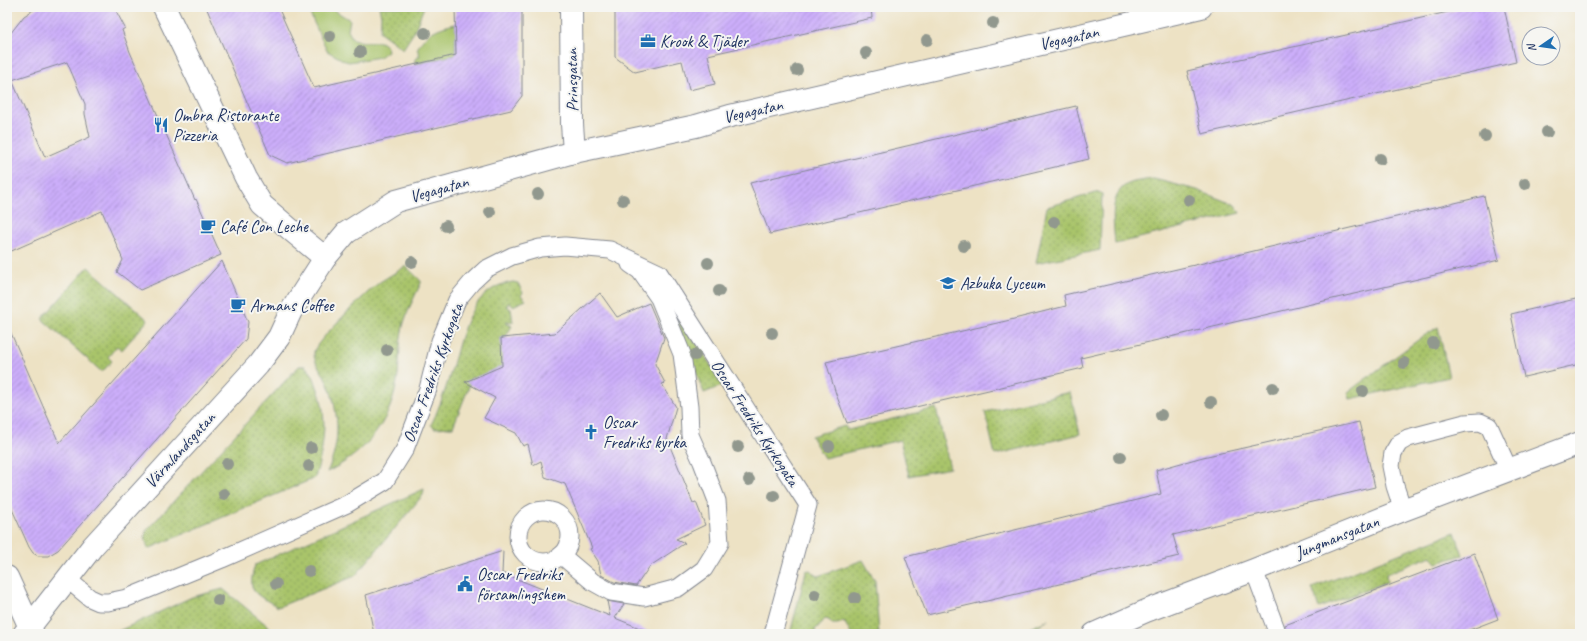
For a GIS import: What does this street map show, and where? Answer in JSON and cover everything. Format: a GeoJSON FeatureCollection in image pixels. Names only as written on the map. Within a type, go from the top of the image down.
{"type":"FeatureCollection","features":[{"type":"Feature","properties":{"kind":"street"},"geometry":{"type":"LineString","coordinates":[[164,7],[246,178],[262,204],[325,258]]}},
{"type":"Feature","properties":{"kind":"street","name":"Prinsgatan"},"geometry":{"type":"LineString","coordinates":[[571,7],[572,124],[574,152]]}},
{"type":"Feature","properties":{"kind":"street","name":"Vegagatan"},"geometry":{"type":"LineString","coordinates":[[325,258],[346,234],[396,201],[574,152],[696,126],[730,116],[1201,7]]}},
{"type":"Feature","properties":{"kind":"street","name":"Värmlandsgatan"},"geometry":{"type":"LineString","coordinates":[[29,631],[93,546],[258,365],[279,337],[291,312],[325,258]]}},
{"type":"Feature","properties":{"kind":"street","name":"Jungmansgatan"},"geometry":{"type":"LineString","coordinates":[[1094,634],[1146,611],[1254,570],[1403,510],[1580,443]]}},
{"type":"Feature","properties":{"kind":"street"},"geometry":{"type":"LineString","coordinates":[[7,577],[29,631]]}},
{"type":"Feature","properties":{"kind":"lane","name":"Oscar Fredriks Kyrkogata"},"geometry":{"type":"LineString","coordinates":[[67,580],[90,598],[99,602],[108,602],[127,598],[222,559],[340,507],[370,492],[386,481],[405,449],[428,389],[440,341],[457,300],[472,282],[486,269],[512,256],[540,248],[565,246],[610,250],[659,273],[808,505],[773,634]]}},
{"type":"Feature","properties":{"kind":"lane"},"geometry":{"type":"LineString","coordinates":[[561,555],[593,582],[612,592],[644,597],[678,588],[704,569],[720,543],[717,501],[690,435],[689,407],[682,354],[659,298],[644,276],[640,271],[610,250]]}},
{"type":"Feature","properties":{"kind":"lane"},"geometry":{"type":"LineString","coordinates":[[1403,510],[1394,486],[1391,466],[1393,453],[1399,443],[1408,438],[1465,423],[1480,422],[1489,426],[1509,470]]}},
{"type":"Feature","properties":{"kind":"lane"},"geometry":{"type":"LineString","coordinates":[[1254,570],[1276,629]]}},
{"type":"Feature","properties":{"kind":"green space"},"geometry":{"type":"Polygon","coordinates":[[[310,7],[329,7],[350,20],[348,30],[352,38],[362,42],[381,42],[387,47],[388,51],[380,57],[349,62],[327,51],[310,14],[310,7]]]}},
{"type":"Feature","properties":{"kind":"green space"},"geometry":{"type":"Polygon","coordinates":[[[379,7],[424,7],[414,32],[403,49],[380,32],[381,16],[379,7]]]}},
{"type":"Feature","properties":{"kind":"green space"},"geometry":{"type":"Polygon","coordinates":[[[456,24],[455,55],[415,64],[415,59],[420,56],[417,49],[420,43],[428,35],[443,27],[456,24]]]}},
{"type":"Feature","properties":{"kind":"green space"},"geometry":{"type":"Polygon","coordinates":[[[1154,179],[1197,190],[1235,205],[1240,213],[1115,244],[1113,215],[1115,200],[1118,194],[1122,188],[1128,184],[1137,181],[1154,179]]]}},
{"type":"Feature","properties":{"kind":"green space"},"geometry":{"type":"Polygon","coordinates":[[[1099,192],[1102,194],[1100,250],[1036,263],[1047,207],[1099,192]]]}},
{"type":"Feature","properties":{"kind":"green space"},"geometry":{"type":"Polygon","coordinates":[[[406,266],[421,281],[421,283],[403,325],[400,342],[398,374],[391,405],[384,420],[366,444],[355,455],[327,472],[332,460],[337,436],[336,413],[330,389],[316,362],[314,352],[323,338],[365,295],[380,282],[406,266]]]}},
{"type":"Feature","properties":{"kind":"green space"},"geometry":{"type":"Polygon","coordinates":[[[88,267],[148,320],[122,350],[117,346],[108,357],[112,361],[102,372],[42,319],[88,267]]]}},
{"type":"Feature","properties":{"kind":"green space"},"geometry":{"type":"Polygon","coordinates":[[[513,282],[518,283],[523,293],[521,295],[526,300],[513,306],[508,303],[507,306],[511,309],[513,322],[506,321],[506,323],[512,326],[505,338],[501,338],[501,341],[506,341],[503,366],[498,368],[484,382],[471,377],[470,384],[453,427],[434,428],[431,425],[444,393],[460,339],[473,308],[488,292],[500,285],[513,282]]]}},
{"type":"Feature","properties":{"kind":"green space"},"geometry":{"type":"Polygon","coordinates":[[[674,309],[724,385],[704,393],[685,345],[674,309]]]}},
{"type":"Feature","properties":{"kind":"green space"},"geometry":{"type":"Polygon","coordinates":[[[1438,327],[1449,377],[1350,399],[1348,392],[1422,337],[1438,327]]]}},
{"type":"Feature","properties":{"kind":"green space"},"geometry":{"type":"Polygon","coordinates":[[[299,366],[305,366],[312,374],[323,407],[323,443],[315,478],[148,549],[145,538],[146,531],[299,366]]]}},
{"type":"Feature","properties":{"kind":"green space"},"geometry":{"type":"Polygon","coordinates":[[[1070,392],[1080,434],[995,455],[985,412],[1070,392]]]}},
{"type":"Feature","properties":{"kind":"green space"},"geometry":{"type":"Polygon","coordinates":[[[936,408],[950,468],[909,476],[900,440],[824,458],[811,436],[845,426],[848,430],[936,408]]]}},
{"type":"Feature","properties":{"kind":"green space"},"geometry":{"type":"Polygon","coordinates":[[[424,489],[423,495],[355,576],[278,607],[254,592],[252,587],[252,575],[255,565],[424,489]]]}},
{"type":"Feature","properties":{"kind":"green space"},"geometry":{"type":"Polygon","coordinates":[[[1455,532],[1463,555],[1437,563],[1431,556],[1386,574],[1387,582],[1319,608],[1312,588],[1455,532]]]}},
{"type":"Feature","properties":{"kind":"green space"},"geometry":{"type":"Polygon","coordinates":[[[863,560],[875,581],[879,634],[851,634],[844,621],[838,624],[832,624],[829,620],[825,619],[815,630],[816,634],[790,634],[806,571],[810,570],[818,576],[863,560]]]}},
{"type":"Feature","properties":{"kind":"green space"},"geometry":{"type":"Polygon","coordinates":[[[223,589],[276,634],[112,634],[192,597],[223,589]]]}},
{"type":"Feature","properties":{"kind":"green space"},"geometry":{"type":"Polygon","coordinates":[[[1048,620],[1027,634],[1016,634],[1048,620]]]}},
{"type":"Feature","properties":{"kind":"building"},"geometry":{"type":"Polygon","coordinates":[[[38,7],[114,7],[125,28],[122,30],[130,52],[195,200],[196,199],[221,255],[140,290],[117,272],[123,260],[102,211],[7,253],[7,38],[24,16],[38,7]],[[67,62],[12,80],[45,157],[90,137],[85,114],[85,104],[67,62]]]}},
{"type":"Feature","properties":{"kind":"building"},"geometry":{"type":"Polygon","coordinates":[[[206,7],[278,7],[314,88],[456,55],[455,7],[522,7],[522,96],[511,110],[287,163],[270,155],[206,7]]]}},
{"type":"Feature","properties":{"kind":"building"},"geometry":{"type":"Polygon","coordinates":[[[615,7],[871,7],[872,18],[708,55],[715,84],[689,90],[682,61],[635,72],[615,57],[615,7]]]}},
{"type":"Feature","properties":{"kind":"building"},"geometry":{"type":"Polygon","coordinates":[[[1470,7],[1504,7],[1516,62],[1202,134],[1187,71],[1470,7]]]}},
{"type":"Feature","properties":{"kind":"building"},"geometry":{"type":"Polygon","coordinates":[[[1076,106],[1089,159],[770,234],[750,183],[1076,106]]]}},
{"type":"Feature","properties":{"kind":"building"},"geometry":{"type":"Polygon","coordinates":[[[1484,196],[1499,260],[1081,358],[1083,368],[847,423],[826,362],[1066,306],[1064,295],[1484,196]]]}},
{"type":"Feature","properties":{"kind":"building"},"geometry":{"type":"Polygon","coordinates":[[[222,261],[248,322],[246,339],[58,550],[48,556],[38,556],[33,553],[7,498],[7,324],[59,443],[222,261]]]}},
{"type":"Feature","properties":{"kind":"building","name":"Oscar Fredriks kyrka"},"geometry":{"type":"Polygon","coordinates":[[[600,293],[617,317],[649,303],[664,338],[655,364],[665,383],[662,384],[676,407],[667,439],[693,503],[696,502],[705,525],[676,539],[685,543],[650,566],[636,586],[614,582],[601,575],[598,561],[590,549],[592,548],[565,484],[545,477],[541,461],[533,465],[528,444],[523,446],[516,433],[484,418],[495,398],[465,382],[502,366],[501,338],[555,333],[600,293]]]}},
{"type":"Feature","properties":{"kind":"building"},"geometry":{"type":"Polygon","coordinates":[[[1580,298],[1580,364],[1524,377],[1511,314],[1580,298]]]}},
{"type":"Feature","properties":{"kind":"building"},"geometry":{"type":"Polygon","coordinates":[[[1359,422],[1375,487],[1173,535],[1179,556],[927,615],[905,557],[1161,494],[1156,470],[1203,457],[1359,422]]]}},
{"type":"Feature","properties":{"kind":"building","name":"Oscar Fredriks församlingshem"},"geometry":{"type":"Polygon","coordinates":[[[503,551],[502,573],[610,616],[607,601],[624,604],[615,618],[652,634],[374,634],[366,595],[503,551]]]}},
{"type":"Feature","properties":{"kind":"building"},"geometry":{"type":"Polygon","coordinates":[[[1474,553],[1498,619],[1459,634],[1284,634],[1285,625],[1474,553]]]}},
{"type":"Feature","properties":{"kind":"place","name":"Krook & Tjäder"},"geometry":{"type":"Point","coordinates":[648,41]}},
{"type":"Feature","properties":{"kind":"place","name":"Ombra Ristorante Pizzeria"},"geometry":{"type":"Point","coordinates":[161,125]}},
{"type":"Feature","properties":{"kind":"place","name":"Café Con Leche"},"geometry":{"type":"Point","coordinates":[208,226]}},
{"type":"Feature","properties":{"kind":"place","name":"Azbuka Lyceum"},"geometry":{"type":"Point","coordinates":[948,283]}},
{"type":"Feature","properties":{"kind":"place","name":"Armans Coffee"},"geometry":{"type":"Point","coordinates":[238,305]}},
{"type":"Feature","properties":{"kind":"place","name":"Oscar Fredriks kyrka"},"geometry":{"type":"Point","coordinates":[591,432]}},
{"type":"Feature","properties":{"kind":"place","name":"Oscar Fredriks församlingshem"},"geometry":{"type":"Point","coordinates":[465,584]}}]}
